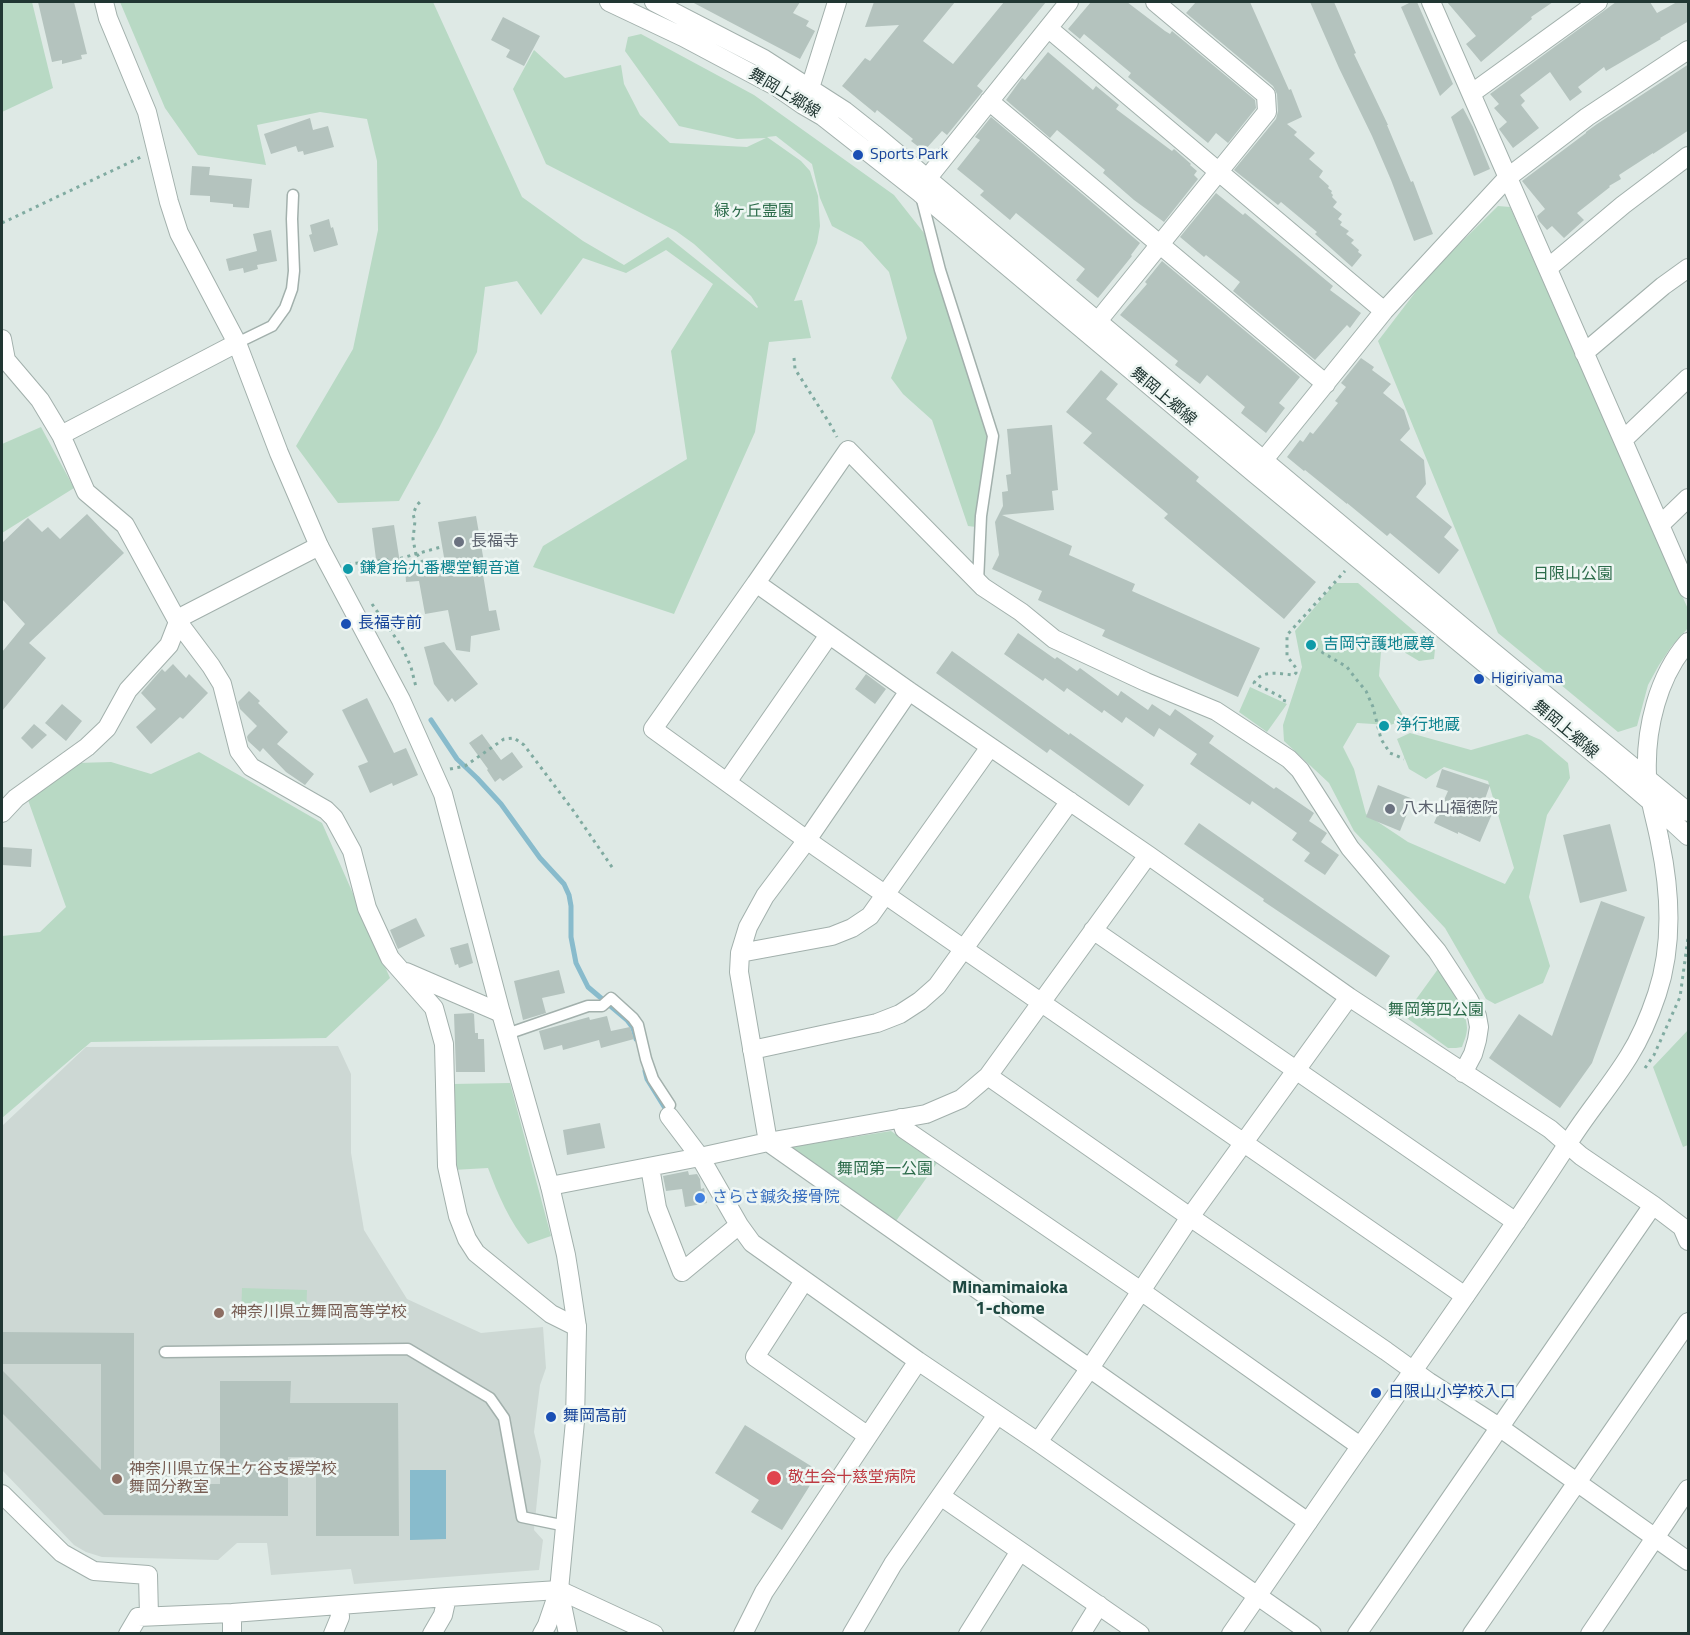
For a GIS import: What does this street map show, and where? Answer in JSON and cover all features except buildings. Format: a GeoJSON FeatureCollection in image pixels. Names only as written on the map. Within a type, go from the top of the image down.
{"type":"FeatureCollection","features":[{"type":"Feature","properties":{"kind":"street"},"geometry":{"type":"LineString","coordinates":[[104,2],[108,18],[147,112],[179,233],[237,343],[279,453],[319,546],[401,700],[442,794],[550,1186],[566,1255],[577,1327],[575,1421],[559,1590],[542,1634]]}},
{"type":"Feature","properties":{"kind":"street","name":"舞岡上郷線"},"geometry":{"type":"LineString","coordinates":[[609,2],[777,87],[806,97]]}},
{"type":"Feature","properties":{"kind":"street","name":"舞岡上郷線"},"geometry":{"type":"LineString","coordinates":[[654,2],[764,59],[806,97],[822,116],[922,187],[1092,327],[1259,467],[1689,836]]}},
{"type":"Feature","properties":{"kind":"street"},"geometry":{"type":"LineString","coordinates":[[806,97],[837,2]]}},
{"type":"Feature","properties":{"kind":"street"},"geometry":{"type":"LineString","coordinates":[[922,187],[988,101],[1069,2]]}},
{"type":"Feature","properties":{"kind":"street"},"geometry":{"type":"LineString","coordinates":[[1092,327],[1267,112],[1266,95],[1155,2]]}},
{"type":"Feature","properties":{"kind":"street"},"geometry":{"type":"LineString","coordinates":[[1472,93],[1598,2]]}},
{"type":"Feature","properties":{"kind":"street"},"geometry":{"type":"LineString","coordinates":[[1434,3],[1507,178],[1689,589]]}},
{"type":"Feature","properties":{"kind":"street"},"geometry":{"type":"LineString","coordinates":[[1048,28],[1384,311]]}},
{"type":"Feature","properties":{"kind":"street"},"geometry":{"type":"LineString","coordinates":[[1259,467],[1384,311],[1507,178],[1587,117],[1689,50]]}},
{"type":"Feature","properties":{"kind":"street"},"geometry":{"type":"LineString","coordinates":[[988,101],[1326,384]]}},
{"type":"Feature","properties":{"kind":"street"},"geometry":{"type":"LineString","coordinates":[[1548,268],[1623,205],[1689,156]]}},
{"type":"Feature","properties":{"kind":"street"},"geometry":{"type":"LineString","coordinates":[[1584,353],[1663,286],[1689,268]]}},
{"type":"Feature","properties":{"kind":"street"},"geometry":{"type":"LineString","coordinates":[[2,339],[6,360],[40,400],[61,435],[86,492],[125,525],[178,622],[222,684],[239,751],[251,767],[326,810],[334,818],[352,850],[367,908],[390,958],[434,1008],[444,1044],[447,1166],[458,1215],[476,1253],[551,1314],[577,1327]]}},
{"type":"Feature","properties":{"kind":"street"},"geometry":{"type":"LineString","coordinates":[[61,435],[237,343]]}},
{"type":"Feature","properties":{"kind":"street"},"geometry":{"type":"LineString","coordinates":[[1623,440],[1689,378]]}},
{"type":"Feature","properties":{"kind":"street"},"geometry":{"type":"LineString","coordinates":[[1463,1072],[1473,1054],[1479,1027],[1477,1016],[1469,1000],[1437,951],[1350,848],[1300,770],[1289,759],[1216,711],[1146,682],[1054,639],[1021,612],[983,587],[848,450],[653,729],[807,840],[1465,1296]]}},
{"type":"Feature","properties":{"kind":"street","name":"舞岡上郷線"},"geometry":{"type":"LineString","coordinates":[[1259,467],[1689,812]]}},
{"type":"Feature","properties":{"kind":"street"},"geometry":{"type":"LineString","coordinates":[[1660,525],[1689,498]]}},
{"type":"Feature","properties":{"kind":"street"},"geometry":{"type":"LineString","coordinates":[[2,813],[16,798],[87,747],[107,728],[128,690],[169,645],[178,622],[185,615],[319,546]]}},
{"type":"Feature","properties":{"kind":"street"},"geometry":{"type":"LineString","coordinates":[[756,583],[1349,997],[1550,1129],[1581,1156],[1682,1227],[1689,1241]]}},
{"type":"Feature","properties":{"kind":"street"},"geometry":{"type":"LineString","coordinates":[[727,782],[829,635]]}},
{"type":"Feature","properties":{"kind":"street"},"geometry":{"type":"LineString","coordinates":[[1232,1634],[1516,1222],[1567,1143],[1630,1055],[1643,1029],[1658,992],[1665,959],[1668,927],[1666,880],[1647,778],[1647,757],[1657,699],[1675,659],[1689,642]]}},
{"type":"Feature","properties":{"kind":"street"},"geometry":{"type":"LineString","coordinates":[[909,691],[807,840],[765,896],[748,927],[740,953],[739,972],[768,1142],[1308,1522]]}},
{"type":"Feature","properties":{"kind":"street"},"geometry":{"type":"LineString","coordinates":[[740,953],[832,936],[852,928],[870,916],[990,747]]}},
{"type":"Feature","properties":{"kind":"street"},"geometry":{"type":"LineString","coordinates":[[752,1050],[877,1023],[900,1014],[920,1001],[937,986],[1070,801]]}},
{"type":"Feature","properties":{"kind":"street"},"geometry":{"type":"LineString","coordinates":[[550,1186],[768,1142],[926,1114],[961,1099],[988,1076],[1148,855]]}},
{"type":"Feature","properties":{"kind":"street"},"geometry":{"type":"LineString","coordinates":[[1094,930],[1516,1222]]}},
{"type":"Feature","properties":{"kind":"street"},"geometry":{"type":"LineString","coordinates":[[399,969],[501,1013]]}},
{"type":"Feature","properties":{"kind":"street"},"geometry":{"type":"LineString","coordinates":[[1038,1442],[1190,1217],[1349,997]]}},
{"type":"Feature","properties":{"kind":"street"},"geometry":{"type":"LineString","coordinates":[[988,1076],[1413,1370],[1500,1427],[1689,1561]]}},
{"type":"Feature","properties":{"kind":"street"},"geometry":{"type":"LineString","coordinates":[[671,1110],[752,1243],[1312,1634]]}},
{"type":"Feature","properties":{"kind":"street"},"geometry":{"type":"LineString","coordinates":[[901,1118],[904,1129],[1141,1291],[1360,1446]]}},
{"type":"Feature","properties":{"kind":"street"},"geometry":{"type":"LineString","coordinates":[[650,1167],[657,1208],[682,1272],[739,1225]]}},
{"type":"Feature","properties":{"kind":"street"},"geometry":{"type":"LineString","coordinates":[[1357,1634],[1653,1205]]}},
{"type":"Feature","properties":{"kind":"street"},"geometry":{"type":"LineString","coordinates":[[804,1281],[755,1357],[868,1436]]}},
{"type":"Feature","properties":{"kind":"street"},"geometry":{"type":"LineString","coordinates":[[1472,1634],[1689,1322]]}},
{"type":"Feature","properties":{"kind":"street"},"geometry":{"type":"LineString","coordinates":[[743,1634],[764,1592],[918,1361]]}},
{"type":"Feature","properties":{"kind":"street"},"geometry":{"type":"LineString","coordinates":[[852,1634],[893,1564],[942,1497],[997,1415]]}},
{"type":"Feature","properties":{"kind":"street"},"geometry":{"type":"LineString","coordinates":[[1590,1634],[1689,1489]]}},
{"type":"Feature","properties":{"kind":"street"},"geometry":{"type":"LineString","coordinates":[[2,1494],[62,1553],[94,1571],[148,1575],[149,1616]]}},
{"type":"Feature","properties":{"kind":"street"},"geometry":{"type":"LineString","coordinates":[[942,1497],[1140,1634]]}},
{"type":"Feature","properties":{"kind":"street"},"geometry":{"type":"LineString","coordinates":[[968,1634],[1020,1551]]}},
{"type":"Feature","properties":{"kind":"street"},"geometry":{"type":"LineString","coordinates":[[559,1590],[568,1634]]}},
{"type":"Feature","properties":{"kind":"street"},"geometry":{"type":"LineString","coordinates":[[128,1634],[138,1617],[232,1613],[559,1590],[654,1634]]}},
{"type":"Feature","properties":{"kind":"street"},"geometry":{"type":"LineString","coordinates":[[432,1634],[443,1614],[447,1597]]}},
{"type":"Feature","properties":{"kind":"street"},"geometry":{"type":"LineString","coordinates":[[1081,1634],[1099,1605]]}},
{"type":"Feature","properties":{"kind":"street"},"geometry":{"type":"LineString","coordinates":[[333,1634],[340,1617],[339,1606]]}},
{"type":"Feature","properties":{"kind":"street"},"geometry":{"type":"LineString","coordinates":[[232,1613],[232,1634]]}},
{"type":"Feature","properties":{"kind":"lane"},"geometry":{"type":"LineString","coordinates":[[922,187],[940,270],[993,436],[981,516],[978,582]]}},
{"type":"Feature","properties":{"kind":"lane"},"geometry":{"type":"LineString","coordinates":[[237,343],[272,326],[285,308],[292,289],[294,272],[293,195]]}},
{"type":"Feature","properties":{"kind":"lane"},"geometry":{"type":"LineString","coordinates":[[507,1034],[588,1006],[602,1006],[611,998],[638,1025],[653,1079],[671,1110]]}},
{"type":"Feature","properties":{"kind":"lane"},"geometry":{"type":"LineString","coordinates":[[165,1352],[408,1349],[490,1398],[504,1418],[522,1517],[566,1526]]}},
{"type":"Feature","properties":{"kind":"path"},"geometry":{"type":"LineString","coordinates":[[2,223],[157,150]]}},
{"type":"Feature","properties":{"kind":"path"},"geometry":{"type":"LineString","coordinates":[[794,358],[795,369],[831,424],[834,434],[848,450]]}},
{"type":"Feature","properties":{"kind":"path"},"geometry":{"type":"LineString","coordinates":[[423,499],[413,514],[415,521],[413,539],[416,555],[436,574]]}},
{"type":"Feature","properties":{"kind":"path"},"geometry":{"type":"LineString","coordinates":[[346,564],[398,559],[441,547]]}},
{"type":"Feature","properties":{"kind":"path"},"geometry":{"type":"LineString","coordinates":[[1284,702],[1285,699],[1254,683],[1256,678],[1267,673],[1294,675],[1296,673],[1296,668],[1287,656],[1287,635],[1345,571]]}},
{"type":"Feature","properties":{"kind":"path"},"geometry":{"type":"LineString","coordinates":[[1314,648],[1347,667],[1366,691],[1373,707],[1381,739],[1390,753],[1404,759]]}},
{"type":"Feature","properties":{"kind":"path"},"geometry":{"type":"LineString","coordinates":[[433,773],[465,766],[504,739],[514,738],[524,745],[614,870]]}},
{"type":"Feature","properties":{"kind":"shaded area","name":"神奈川県立舞岡高等学校"},"geometry":{"type":"Polygon","coordinates":[[[338,1046],[351,1074],[351,1153],[364,1230],[407,1299],[481,1333],[543,1327],[546,1368],[540,1385],[534,1432],[541,1461],[534,1530],[543,1540],[539,1570],[354,1584],[351,1569],[271,1575],[267,1543],[237,1543],[218,1560],[102,1557],[86,1552],[74,1545],[2,1470],[2,1126],[86,1047],[338,1046]]]}},
{"type":"Feature","properties":{"kind":"green space"},"geometry":{"type":"Polygon","coordinates":[[[2,2],[32,2],[53,88],[2,112],[2,2]]]}},
{"type":"Feature","properties":{"kind":"green space","name":"緑ヶ丘霊園"},"geometry":{"type":"Polygon","coordinates":[[[120,2],[433,2],[522,197],[583,241],[624,265],[668,237],[757,308],[751,296],[694,244],[676,231],[546,164],[513,89],[534,50],[565,78],[621,65],[624,84],[640,115],[670,143],[747,147],[766,138],[737,139],[679,126],[625,51],[628,37],[641,34],[754,95],[894,195],[924,233],[990,436],[976,527],[968,526],[932,420],[903,394],[891,378],[907,338],[889,272],[862,242],[832,226],[820,198],[812,164],[776,136],[767,137],[801,161],[810,171],[818,196],[820,226],[817,243],[794,301],[802,300],[811,338],[769,342],[755,432],[674,614],[533,567],[543,546],[687,459],[671,351],[713,284],[666,250],[626,273],[583,258],[541,315],[517,281],[485,287],[477,352],[399,501],[338,503],[296,446],[353,349],[378,230],[377,161],[367,119],[320,112],[257,125],[266,165],[198,155],[165,108],[120,2]]]}},
{"type":"Feature","properties":{"kind":"green space","name":"日限山公園"},"geometry":{"type":"Polygon","coordinates":[[[1498,206],[1510,207],[1688,609],[1688,628],[1671,647],[1648,685],[1637,726],[1618,732],[1498,633],[1378,341],[1430,273],[1498,206]]]}},
{"type":"Feature","properties":{"kind":"green space"},"geometry":{"type":"Polygon","coordinates":[[[41,427],[74,488],[2,533],[2,444],[41,427]]]}},
{"type":"Feature","properties":{"kind":"green space"},"geometry":{"type":"Polygon","coordinates":[[[1335,583],[1358,583],[1435,649],[1434,659],[1419,661],[1382,639],[1379,676],[1406,720],[1390,725],[1357,723],[1343,747],[1354,769],[1366,814],[1408,842],[1505,884],[1514,868],[1488,781],[1444,767],[1426,779],[1409,769],[1397,739],[1410,733],[1471,750],[1527,734],[1541,740],[1568,763],[1570,778],[1547,815],[1529,897],[1550,966],[1543,983],[1495,1004],[1486,999],[1445,928],[1354,831],[1329,783],[1284,741],[1283,725],[1302,667],[1295,631],[1335,583]]]}},
{"type":"Feature","properties":{"kind":"green space"},"geometry":{"type":"Polygon","coordinates":[[[1250,687],[1287,704],[1267,732],[1239,712],[1250,687]]]}},
{"type":"Feature","properties":{"kind":"green space"},"geometry":{"type":"Polygon","coordinates":[[[199,752],[322,823],[390,978],[326,1038],[91,1042],[2,1118],[2,936],[40,932],[66,907],[28,800],[76,763],[111,762],[151,774],[199,752]]]}},
{"type":"Feature","properties":{"kind":"green space","name":"舞岡第四公園"},"geometry":{"type":"Polygon","coordinates":[[[1438,969],[1464,1013],[1467,1031],[1462,1047],[1448,1048],[1404,1016],[1438,969]]]}},
{"type":"Feature","properties":{"kind":"green space"},"geometry":{"type":"Polygon","coordinates":[[[1688,1030],[1688,1145],[1683,1147],[1653,1067],[1688,1030]]]}},
{"type":"Feature","properties":{"kind":"green space"},"geometry":{"type":"Polygon","coordinates":[[[510,1083],[551,1236],[528,1244],[505,1208],[488,1168],[453,1170],[452,1084],[510,1083]]]}},
{"type":"Feature","properties":{"kind":"green space","name":"舞岡第一公園"},"geometry":{"type":"Polygon","coordinates":[[[891,1131],[937,1163],[896,1221],[791,1147],[891,1131]]]}},
{"type":"Feature","properties":{"kind":"green space"},"geometry":{"type":"Polygon","coordinates":[[[242,1288],[307,1290],[306,1319],[241,1318],[242,1288]]]}},
{"type":"Feature","properties":{"kind":"water"},"geometry":{"type":"Polygon","coordinates":[[[410,1470],[446,1470],[446,1539],[410,1540],[410,1470]]]}},
{"type":"Feature","properties":{"kind":"waterway"},"geometry":{"type":"LineString","coordinates":[[431,720],[457,759],[501,804],[540,858],[564,884],[571,906],[571,937],[576,963],[588,987],[627,1020],[633,1028],[636,1039]]}},
{"type":"Feature","properties":{"kind":"waterway"},"geometry":{"type":"LineString","coordinates":[[645,1071],[647,1079],[668,1113]]}},
{"type":"Feature","properties":{"kind":"place","name":"Sports Park"},"geometry":{"type":"Point","coordinates":[858,155]}},
{"type":"Feature","properties":{"kind":"place","name":"長福寺"},"geometry":{"type":"Point","coordinates":[459,542]}},
{"type":"Feature","properties":{"kind":"place","name":"鎌倉拾九番櫻堂観音道"},"geometry":{"type":"Point","coordinates":[348,569]}},
{"type":"Feature","properties":{"kind":"place","name":"長福寺前"},"geometry":{"type":"Point","coordinates":[346,624]}},
{"type":"Feature","properties":{"kind":"place","name":"吉岡守護地蔵尊"},"geometry":{"type":"Point","coordinates":[1311,645]}},
{"type":"Feature","properties":{"kind":"place","name":"Higiriyama"},"geometry":{"type":"Point","coordinates":[1479,679]}},
{"type":"Feature","properties":{"kind":"place","name":"浄行地蔵"},"geometry":{"type":"Point","coordinates":[1384,726]}},
{"type":"Feature","properties":{"kind":"place","name":"八木山福徳院"},"geometry":{"type":"Point","coordinates":[1390,809]}},
{"type":"Feature","properties":{"kind":"place","name":"さらさ鍼灸接骨院"},"geometry":{"type":"Point","coordinates":[700,1198]}},
{"type":"Feature","properties":{"kind":"place","name":"神奈川県立舞岡高等学校"},"geometry":{"type":"Point","coordinates":[219,1313]}},
{"type":"Feature","properties":{"kind":"place","name":"日限山小学校入口"},"geometry":{"type":"Point","coordinates":[1376,1393]}},
{"type":"Feature","properties":{"kind":"place","name":"舞岡高前"},"geometry":{"type":"Point","coordinates":[551,1417]}},
{"type":"Feature","properties":{"kind":"place","name":"敬生会十慈堂病院"},"geometry":{"type":"Point","coordinates":[774,1478]}},
{"type":"Feature","properties":{"kind":"place","name":"神奈川県立保土ケ谷支援学校 舞岡分教室"},"geometry":{"type":"Point","coordinates":[117,1479]}},
{"type":"Feature","properties":{"kind":"district","name":"Minamimaioka 1-chome"},"geometry":{"type":"Point","coordinates":[1010,1299]}}]}
